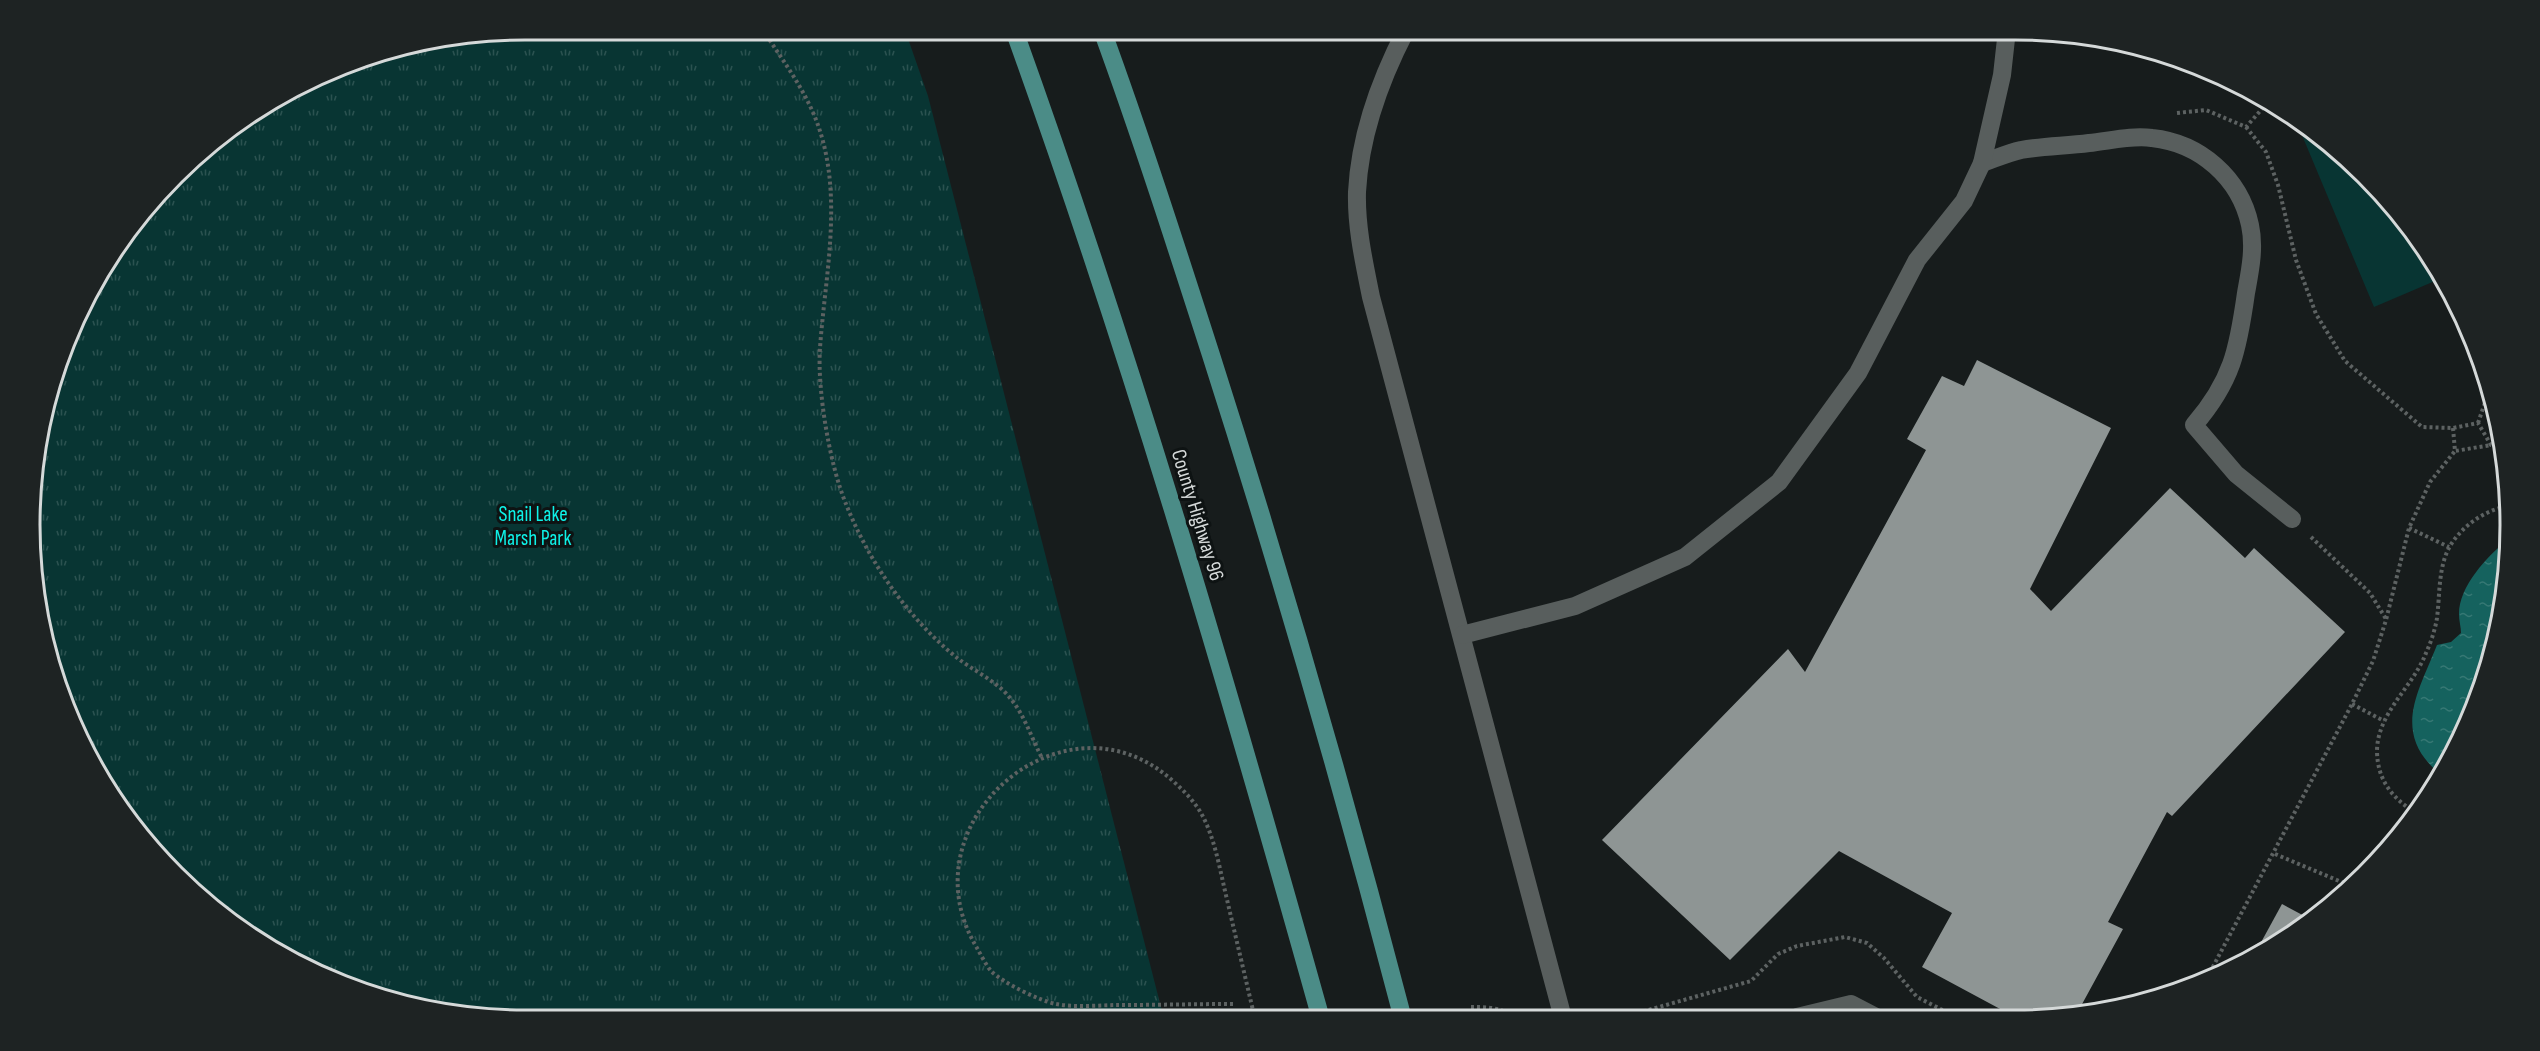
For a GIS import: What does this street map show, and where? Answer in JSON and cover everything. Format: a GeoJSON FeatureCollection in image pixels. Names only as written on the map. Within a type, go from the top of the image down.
{"type":"FeatureCollection","features":[{"type":"Feature","properties":{"kind":"main road","name":"County Highway 96"},"geometry":{"type":"LineString","coordinates":[[1017,40],[1121,346],[1203,607],[1318,1010]]}},
{"type":"Feature","properties":{"kind":"main road"},"geometry":{"type":"LineString","coordinates":[[1106,40],[1139,132],[1254,490],[1368,882],[1401,1010]]}},
{"type":"Feature","properties":{"kind":"lane"},"geometry":{"type":"LineString","coordinates":[[1401,40],[1382,78],[1364,147],[1357,192],[1360,243],[1371,297],[1561,1010]]}},
{"type":"Feature","properties":{"kind":"lane"},"geometry":{"type":"LineString","coordinates":[[1462,635],[1575,606],[1685,557],[1779,482],[1858,373],[1917,260],[1964,201],[1982,163],[2001,75],[2006,40]]}},
{"type":"Feature","properties":{"kind":"lane"},"geometry":{"type":"LineString","coordinates":[[1982,163],[2020,150],[2150,137],[2178,142],[2197,151],[2216,165],[2233,183],[2244,204],[2251,226],[2252,251],[2240,338],[2230,373],[2215,401],[2194,425],[2236,474],[2292,519]]}},
{"type":"Feature","properties":{"kind":"lane"},"geometry":{"type":"LineString","coordinates":[[1826,1010],[1851,1004],[1863,1010]]}},
{"type":"Feature","properties":{"kind":"path"},"geometry":{"type":"LineString","coordinates":[[769,40],[811,107],[820,130],[828,176],[831,218],[828,277],[819,351],[829,448],[845,503],[874,561],[910,612],[955,656],[1010,697],[1042,758]]}},
{"type":"Feature","properties":{"kind":"path"},"geometry":{"type":"LineString","coordinates":[[2247,127],[2263,109]]}},
{"type":"Feature","properties":{"kind":"path"},"geometry":{"type":"LineString","coordinates":[[2150,137],[2159,114],[2206,110],[2247,127],[2266,152],[2278,185],[2296,260],[2316,314],[2345,361],[2422,427],[2453,428],[2478,423]]}},
{"type":"Feature","properties":{"kind":"path"},"geometry":{"type":"LineString","coordinates":[[2213,968],[2275,854],[2373,661],[2386,620],[2409,528],[2430,482],[2455,451],[2491,445],[2478,423],[2484,405]]}},
{"type":"Feature","properties":{"kind":"path"},"geometry":{"type":"LineString","coordinates":[[2453,428],[2455,451]]}},
{"type":"Feature","properties":{"kind":"path"},"geometry":{"type":"LineString","coordinates":[[2409,807],[2386,788],[2379,770],[2377,749],[2384,721],[2416,675],[2426,653],[2437,621],[2442,568],[2449,548],[2461,531],[2479,516],[2499,509]]}},
{"type":"Feature","properties":{"kind":"path"},"geometry":{"type":"LineString","coordinates":[[2292,519],[2370,593],[2386,620]]}},
{"type":"Feature","properties":{"kind":"path"},"geometry":{"type":"LineString","coordinates":[[2409,528],[2449,548]]}},
{"type":"Feature","properties":{"kind":"path"},"geometry":{"type":"LineString","coordinates":[[2352,704],[2384,721]]}},
{"type":"Feature","properties":{"kind":"path"},"geometry":{"type":"LineString","coordinates":[[1233,1004],[1055,1004],[1022,990],[991,971],[966,930],[956,889],[959,854],[975,816],[1011,776],[1042,758],[1077,749],[1107,748],[1141,758],[1163,772],[1185,792],[1201,813],[1215,849],[1253,1010]]}},
{"type":"Feature","properties":{"kind":"path"},"geometry":{"type":"LineString","coordinates":[[2275,854],[2342,882]]}},
{"type":"Feature","properties":{"kind":"path"},"geometry":{"type":"LineString","coordinates":[[1648,1010],[1751,981],[1778,954],[1813,942],[1845,937],[1867,944],[1884,958],[1917,997],[1942,1010]]}},
{"type":"Feature","properties":{"kind":"path"},"geometry":{"type":"LineString","coordinates":[[1471,1007],[1489,1007],[1498,1010]]}},
{"type":"Feature","properties":{"kind":"green space","name":"Snail Lake Marsh Park"},"geometry":{"type":"Polygon","coordinates":[[[526,40],[908,40],[928,96],[1162,1010],[526,1010],[462,1006],[400,994],[340,974],[283,946],[256,929],[206,890],[161,845],[141,821],[105,768],[91,740],[77,711],[57,651],[45,589],[42,557],[40,526],[45,462],[57,400],[66,370],[77,340],[105,283],[122,256],[161,206],[206,161],[230,141],[283,105],[340,77],[370,66],[400,57],[462,45],[526,40]]]}},
{"type":"Feature","properties":{"kind":"green space"},"geometry":{"type":"Polygon","coordinates":[[[2302,135],[2334,161],[2379,206],[2418,256],[2434,281],[2374,307],[2302,135]]]}},
{"type":"Feature","properties":{"kind":"water"},"geometry":{"type":"Polygon","coordinates":[[[2499,548],[2495,589],[2483,651],[2463,711],[2435,769],[2425,759],[2416,743],[2413,712],[2417,696],[2437,645],[2451,642],[2461,633],[2460,603],[2469,583],[2499,548]]]}},
{"type":"Feature","properties":{"kind":"building"},"geometry":{"type":"Polygon","coordinates":[[[1977,360],[2111,428],[2030,589],[2051,611],[2170,488],[2245,558],[2254,548],[2345,632],[2172,816],[2167,812],[2108,922],[2123,929],[2081,1005],[2002,1010],[1922,967],[1952,913],[1839,851],[1730,960],[1602,840],[1788,649],[1805,672],[1926,450],[1907,439],[1942,376],[1964,386],[1977,360]]]}},
{"type":"Feature","properties":{"kind":"building"},"geometry":{"type":"Polygon","coordinates":[[[2282,904],[2303,915],[2284,929],[2260,944],[2282,904]]]}}]}
